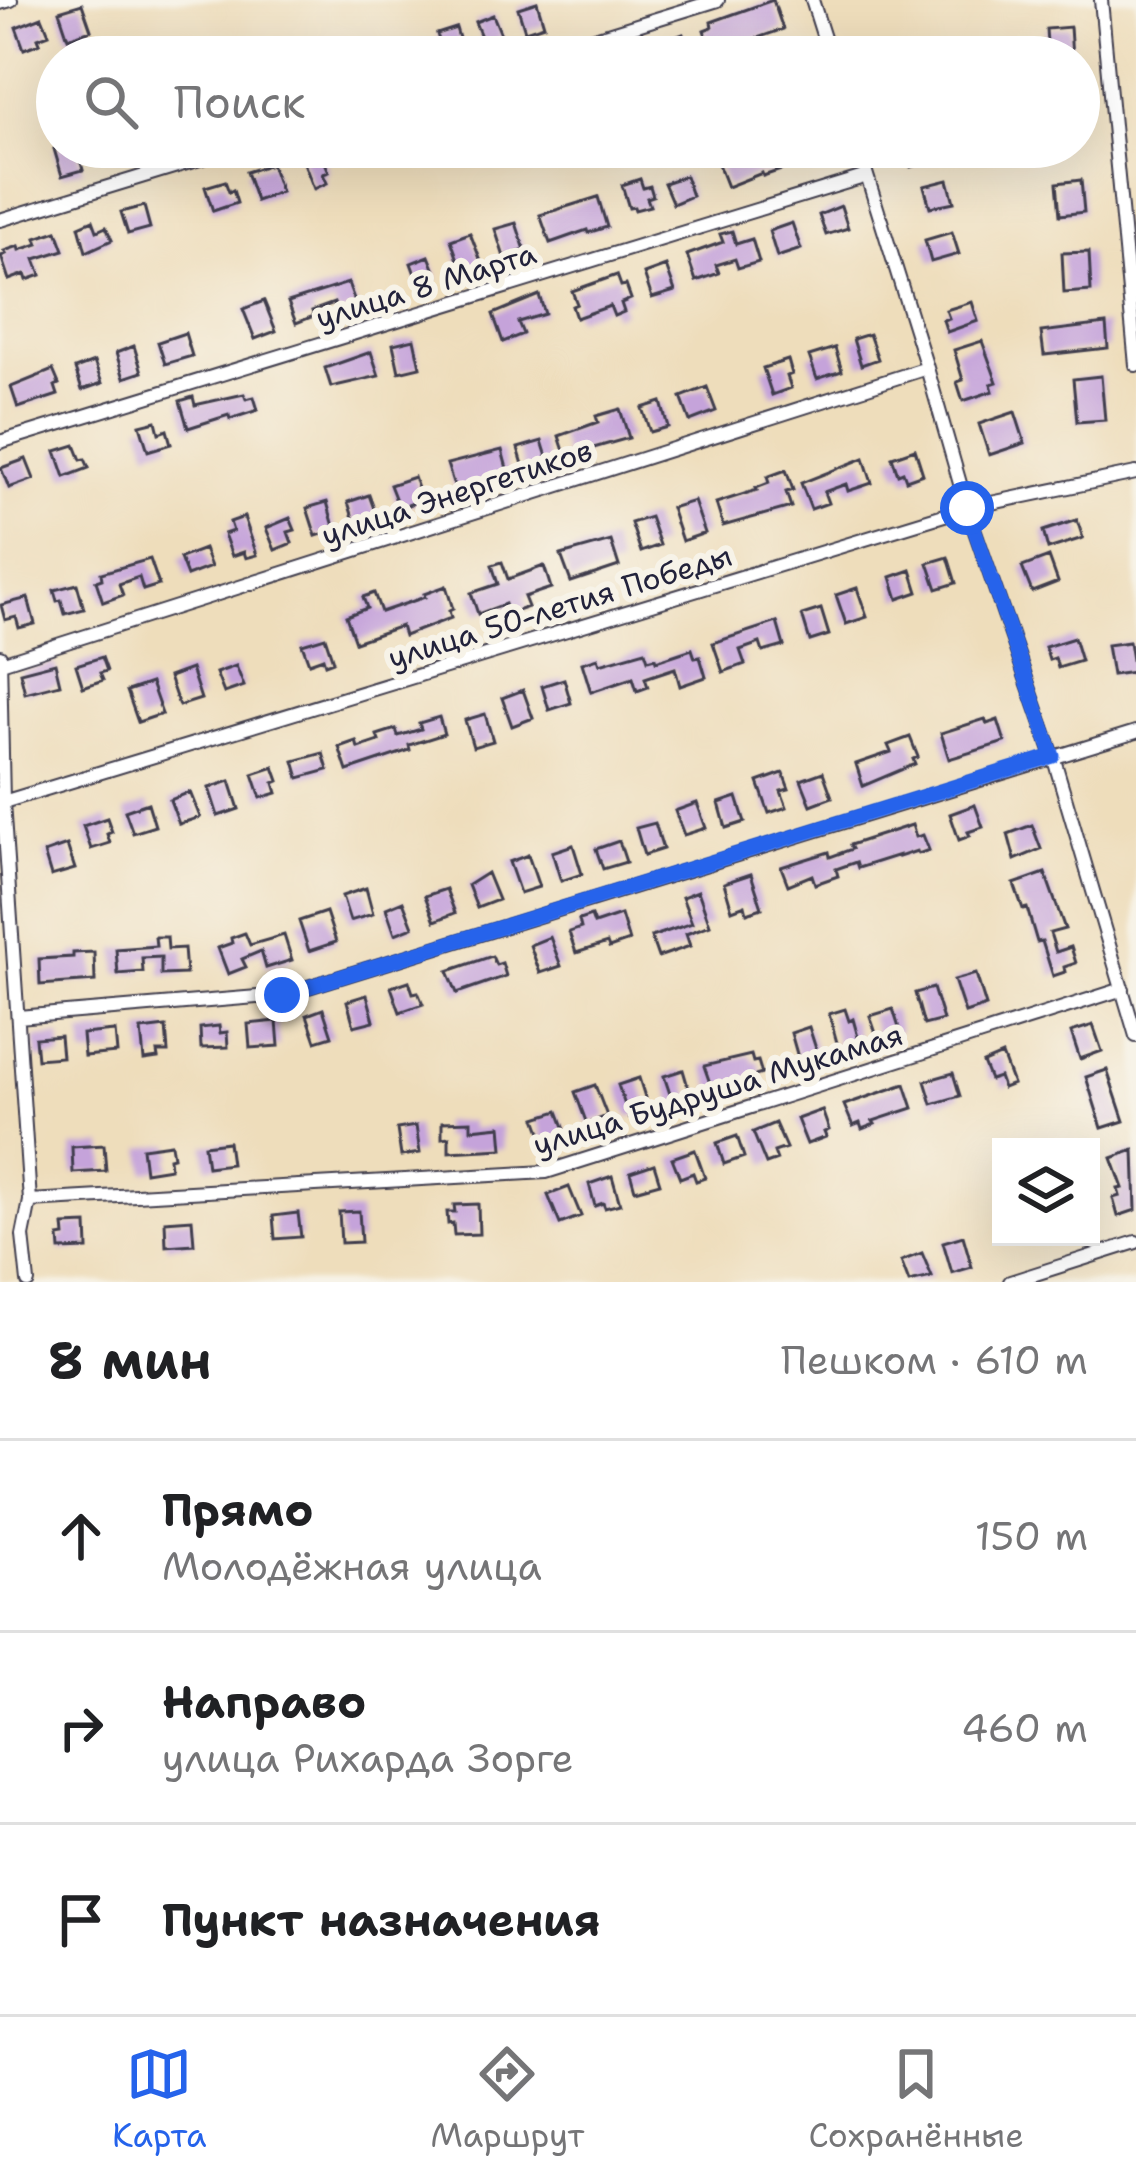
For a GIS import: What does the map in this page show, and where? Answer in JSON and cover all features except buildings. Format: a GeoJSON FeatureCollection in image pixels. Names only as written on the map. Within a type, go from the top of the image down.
{"type":"FeatureCollection","features":[{"type":"Feature","properties":{"kind":"street"},"geometry":{"type":"LineString","coordinates":[[0,4],[11,0]]}},
{"type":"Feature","properties":{"kind":"street"},"geometry":{"type":"LineString","coordinates":[[601,36],[718,0]]}},
{"type":"Feature","properties":{"kind":"street"},"geometry":{"type":"LineString","coordinates":[[812,0],[823,36]]}},
{"type":"Feature","properties":{"kind":"street"},"geometry":{"type":"LineString","coordinates":[[1101,0],[1136,365]]}},
{"type":"Feature","properties":{"kind":"street"},"geometry":{"type":"LineString","coordinates":[[0,220],[170,168]]}},
{"type":"Feature","properties":{"kind":"street"},"geometry":{"type":"LineString","coordinates":[[865,168],[967,508],[1053,756],[1136,1036]]}},
{"type":"Feature","properties":{"kind":"street","name":"улица 8 Марта"},"geometry":{"type":"LineString","coordinates":[[0,442],[867,176]]}},
{"type":"Feature","properties":{"kind":"street","name":"улица Энергетиков"},"geometry":{"type":"LineString","coordinates":[[0,659],[927,368]]}},
{"type":"Feature","properties":{"kind":"street","name":"улица 50-летия Победы"},"geometry":{"type":"LineString","coordinates":[[1,803],[967,508],[1136,473]]}},
{"type":"Feature","properties":{"kind":"street"},"geometry":{"type":"LineString","coordinates":[[0,659],[1,803],[30,1201],[23,1236],[28,1282]]}},
{"type":"Feature","properties":{"kind":"street"},"geometry":{"type":"LineString","coordinates":[[18,1017],[282,995],[1136,732]]}},
{"type":"Feature","properties":{"kind":"street","name":"улица Будруша Мукамая"},"geometry":{"type":"LineString","coordinates":[[30,1201],[546,1172],[1123,989]]}},
{"type":"Feature","properties":{"kind":"street"},"geometry":{"type":"LineString","coordinates":[[1010,1282],[1136,1243]]}},
{"type":"Feature","properties":{"kind":"route"},"geometry":{"type":"LineString","coordinates":[[282,995],[1053,756],[967,508]]}}]}
